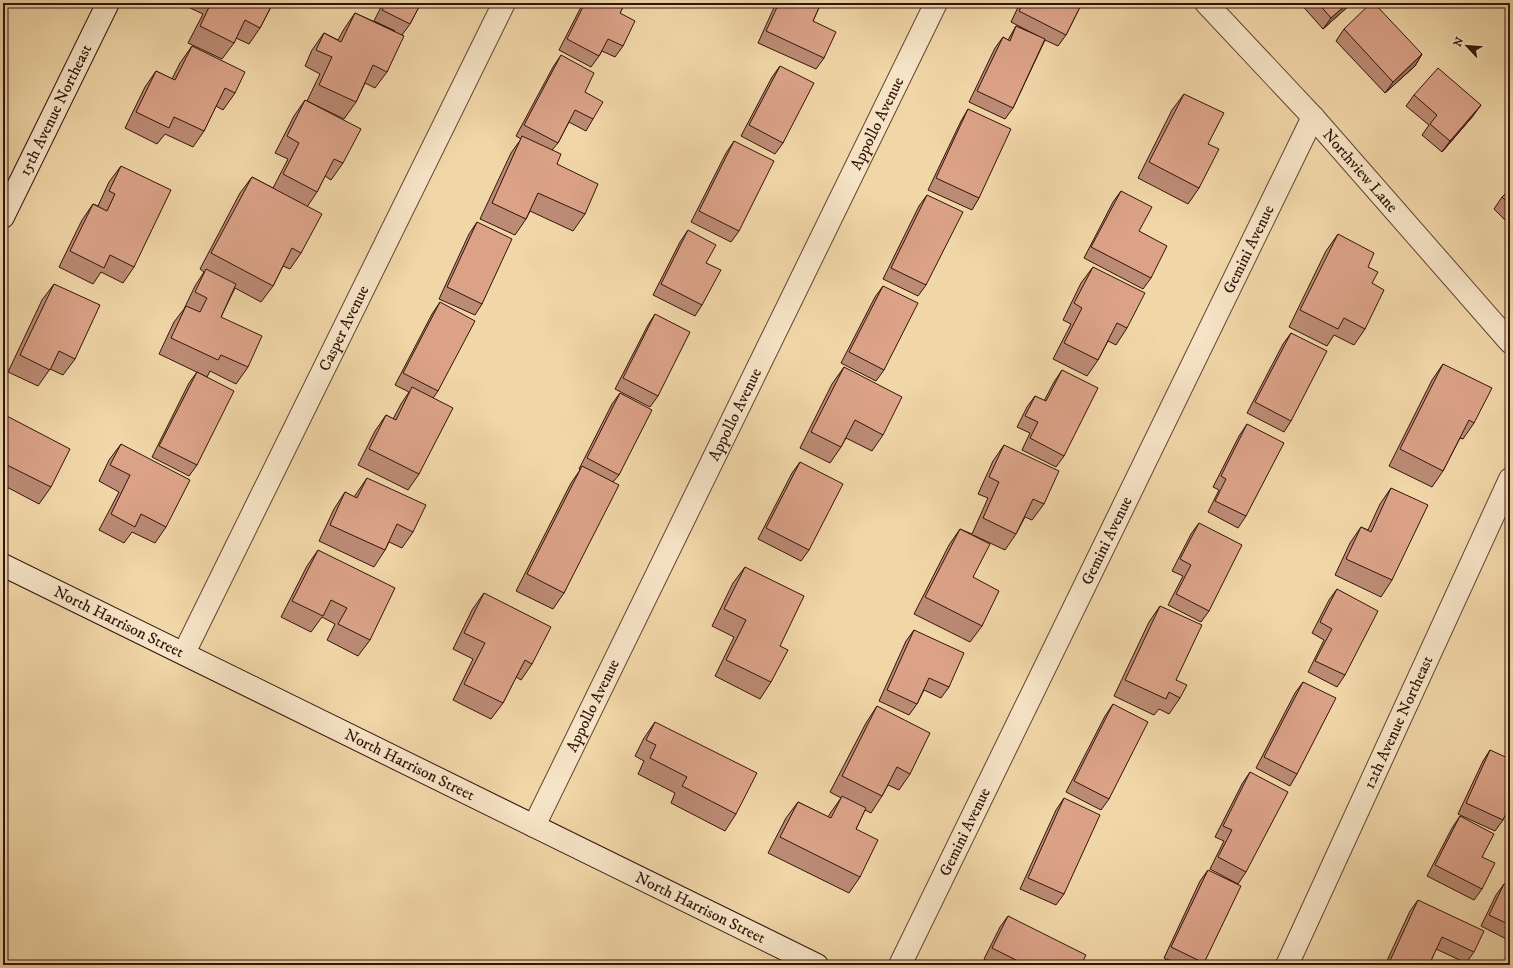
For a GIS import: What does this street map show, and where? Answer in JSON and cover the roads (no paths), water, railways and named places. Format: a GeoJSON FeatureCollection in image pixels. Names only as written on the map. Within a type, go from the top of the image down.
{"type":"FeatureCollection","features":[{"type":"Feature","properties":{"kind":"street","name":"15th Avenue Northeast"},"geometry":{"type":"LineString","coordinates":[[3,217],[108,3]]}},
{"type":"Feature","properties":{"kind":"street","name":"Casper Avenue"},"geometry":{"type":"LineString","coordinates":[[184,653],[504,3]]}},
{"type":"Feature","properties":{"kind":"street","name":"Appollo Avenue"},"geometry":{"type":"LineString","coordinates":[[534,826],[936,3]]}},
{"type":"Feature","properties":{"kind":"street","name":"Northview Lane"},"geometry":{"type":"LineString","coordinates":[[1206,3],[1312,117],[1510,342]]}},
{"type":"Feature","properties":{"kind":"street","name":"Gemini Avenue"},"geometry":{"type":"LineString","coordinates":[[900,965],[1312,117]]}},
{"type":"Feature","properties":{"kind":"street","name":"12th Avenue Northeast"},"geometry":{"type":"LineString","coordinates":[[1287,965],[1510,479]]}},
{"type":"Feature","properties":{"kind":"street","name":"North Harrison Street"},"geometry":{"type":"LineString","coordinates":[[3,565],[816,965]]}}]}
